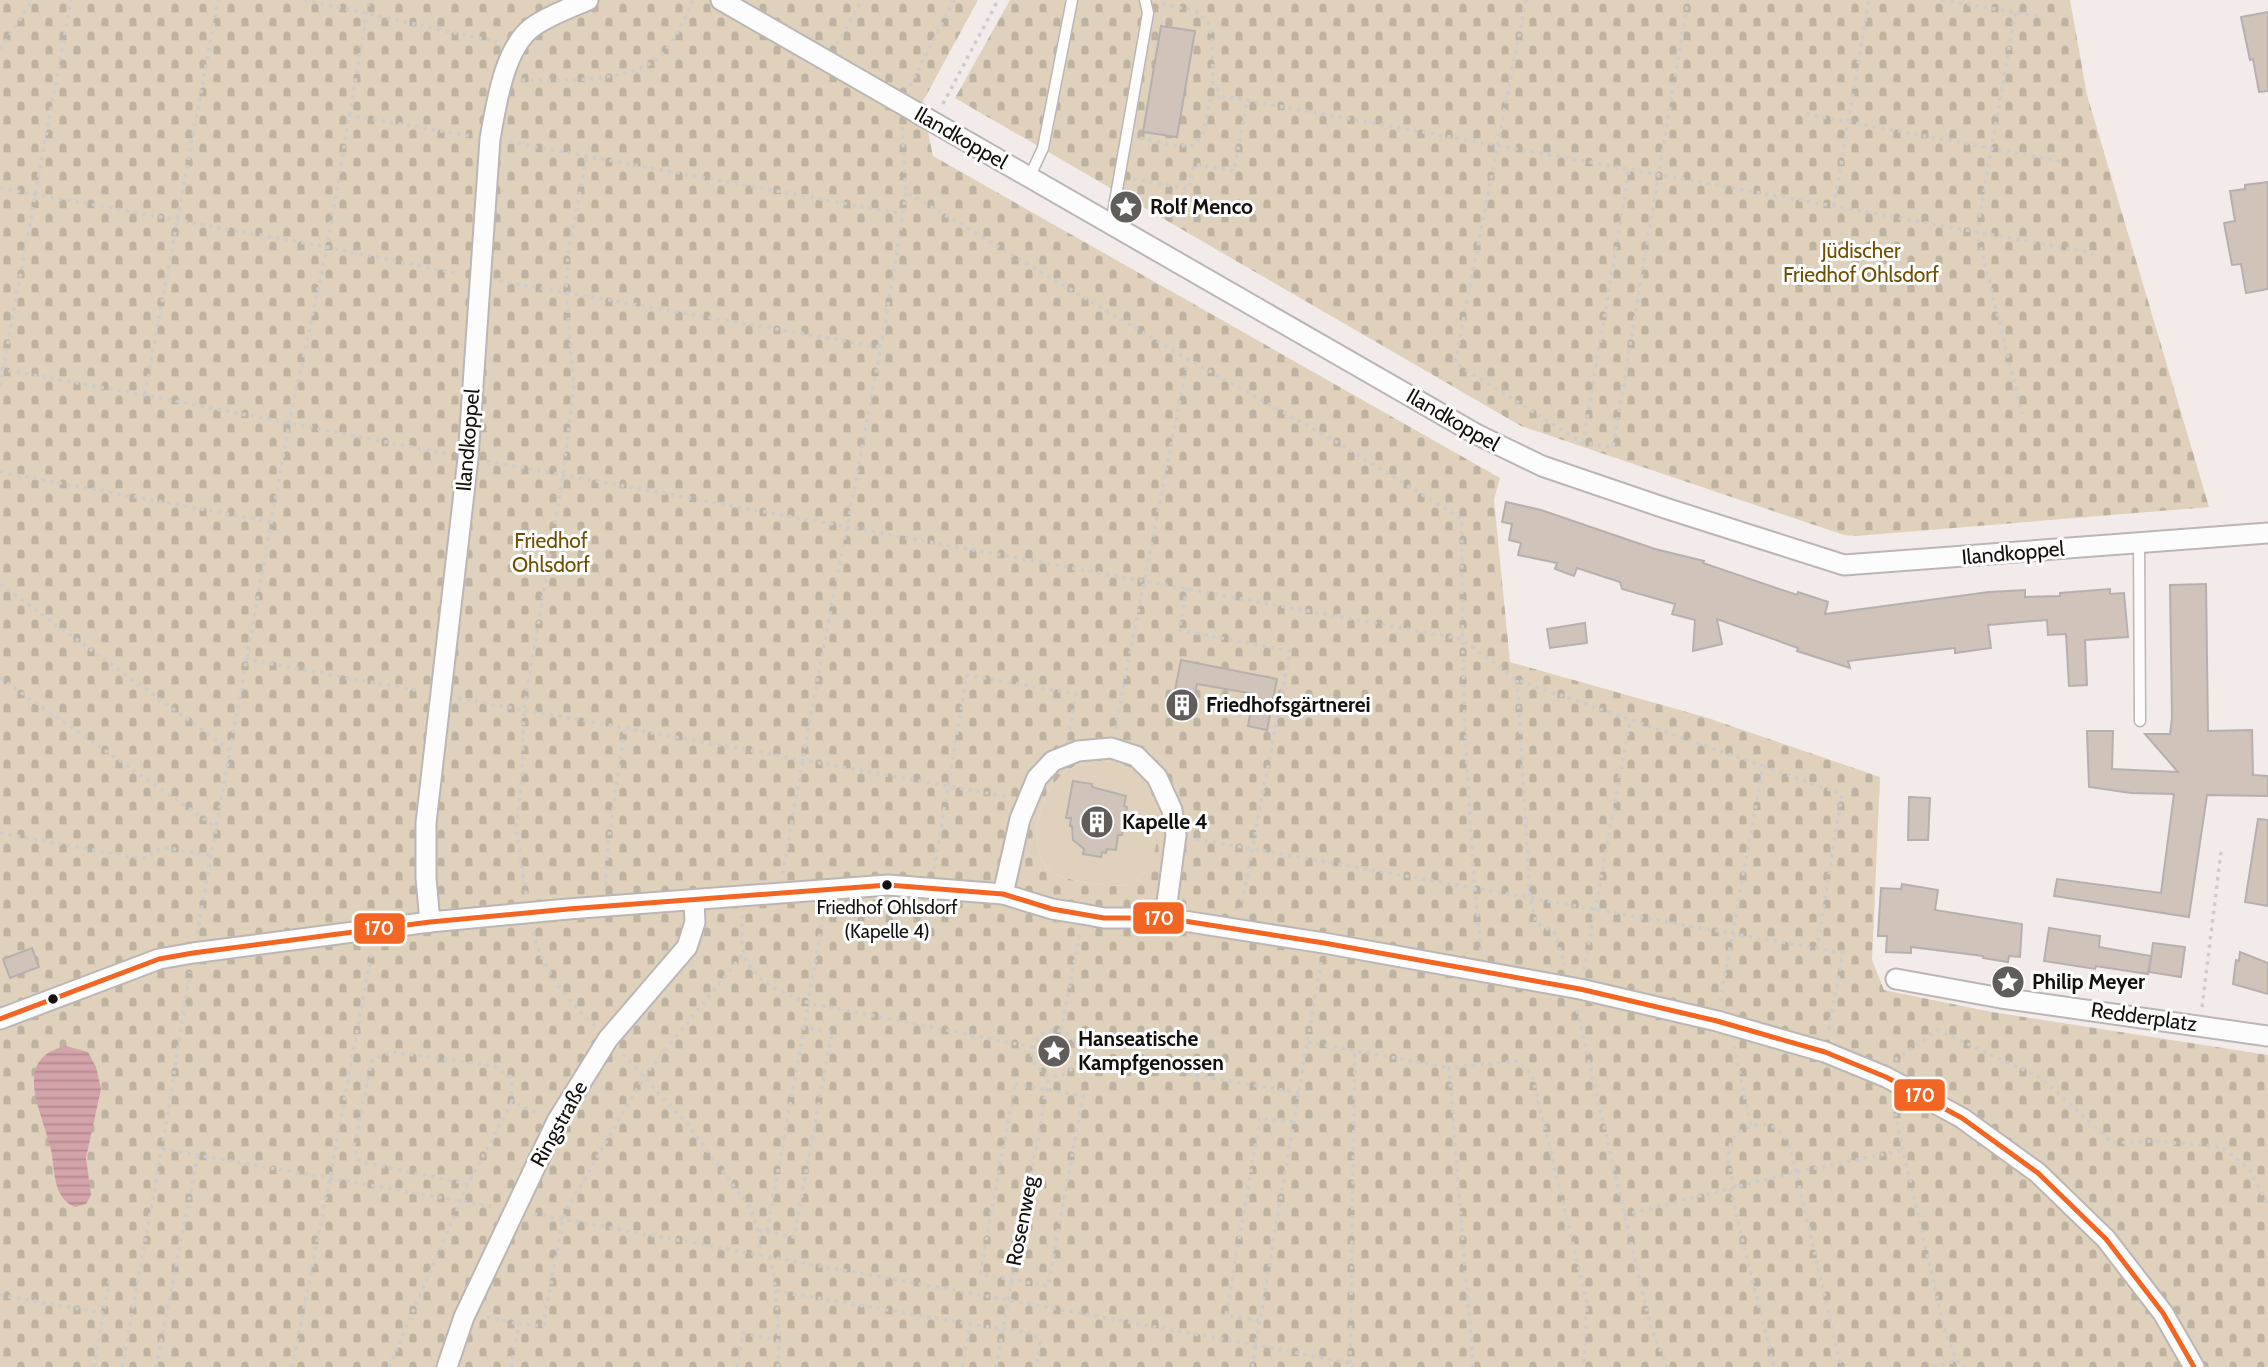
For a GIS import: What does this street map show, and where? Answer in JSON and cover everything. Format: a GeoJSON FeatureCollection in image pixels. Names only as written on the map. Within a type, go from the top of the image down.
{"type":"FeatureCollection","features":[{"type":"Feature","properties":{"kind":"street","name":"Ilandkoppel"},"geometry":{"type":"LineString","coordinates":[[430,922],[426,878],[426,823],[468,458],[490,139],[497,97],[515,47],[533,26],[588,0]]}},
{"type":"Feature","properties":{"kind":"street","name":"Ilandkoppel"},"geometry":{"type":"LineString","coordinates":[[721,0],[1514,454],[1665,508],[1830,562],[1863,565],[2268,533]]}},
{"type":"Feature","properties":{"kind":"street"},"geometry":{"type":"LineString","coordinates":[[1003,894],[1020,819],[1037,778],[1054,761],[1078,751],[1111,748],[1136,755],[1157,777],[1172,810],[1176,835],[1165,918]]}},
{"type":"Feature","properties":{"kind":"street"},"geometry":{"type":"LineString","coordinates":[[0,1019],[159,960],[193,953],[430,922],[888,885],[1003,894],[1052,909],[1104,918],[1165,918],[1324,943],[1576,988],[1723,1023],[1889,1069],[2038,1173],[2106,1239],[2163,1313],[2194,1367]]}},
{"type":"Feature","properties":{"kind":"street","name":"Ringstraße"},"geometry":{"type":"LineString","coordinates":[[447,1367],[466,1312],[558,1121],[608,1039],[687,947],[695,922],[694,901]]}},
{"type":"Feature","properties":{"kind":"street","name":"Redderplatz"},"geometry":{"type":"LineString","coordinates":[[1896,979],[2001,998],[2200,1024],[2268,1036]]}},
{"type":"Feature","properties":{"kind":"lane"},"geometry":{"type":"LineString","coordinates":[[1028,178],[1043,149],[1072,0]]}},
{"type":"Feature","properties":{"kind":"lane"},"geometry":{"type":"LineString","coordinates":[[1111,224],[1148,13],[1144,0]]}},
{"type":"Feature","properties":{"kind":"lane"},"geometry":{"type":"LineString","coordinates":[[2139,542],[2140,721]]}},
{"type":"Feature","properties":{"kind":"path"},"geometry":{"type":"LineString","coordinates":[[0,49],[33,0]]}},
{"type":"Feature","properties":{"kind":"path"},"geometry":{"type":"LineString","coordinates":[[0,386],[71,0]]}},
{"type":"Feature","properties":{"kind":"path"},"geometry":{"type":"LineString","coordinates":[[144,395],[218,0]]}},
{"type":"Feature","properties":{"kind":"path"},"geometry":{"type":"LineString","coordinates":[[304,0],[515,47]]}},
{"type":"Feature","properties":{"kind":"path"},"geometry":{"type":"LineString","coordinates":[[122,1367],[245,659],[289,424],[327,247],[369,0]]}},
{"type":"Feature","properties":{"kind":"path"},"geometry":{"type":"LineString","coordinates":[[503,80],[611,77],[652,62],[678,34],[693,0]]}},
{"type":"Feature","properties":{"kind":"path"},"geometry":{"type":"LineString","coordinates":[[827,61],[862,0]]}},
{"type":"Feature","properties":{"kind":"path"},"geometry":{"type":"LineString","coordinates":[[780,893],[906,192],[901,103],[954,0]]}},
{"type":"Feature","properties":{"kind":"path"},"geometry":{"type":"LineString","coordinates":[[934,121],[998,0]]}},
{"type":"Feature","properties":{"kind":"path"},"geometry":{"type":"LineString","coordinates":[[1526,0],[1455,363],[1583,443],[1613,447],[1688,0]]}},
{"type":"Feature","properties":{"kind":"path"},"geometry":{"type":"LineString","coordinates":[[1834,206],[1869,0]]}},
{"type":"Feature","properties":{"kind":"path"},"geometry":{"type":"LineString","coordinates":[[1942,0],[2043,17]]}},
{"type":"Feature","properties":{"kind":"path"},"geometry":{"type":"LineString","coordinates":[[1160,4],[1196,11],[1208,22],[1212,40],[1213,84],[1223,96]]}},
{"type":"Feature","properties":{"kind":"path"},"geometry":{"type":"LineString","coordinates":[[2015,13],[1977,232],[2022,414]]}},
{"type":"Feature","properties":{"kind":"path"},"geometry":{"type":"LineString","coordinates":[[1128,136],[1178,146],[1195,145],[1203,134],[1210,101],[1223,96],[2093,253]]}},
{"type":"Feature","properties":{"kind":"path"},"geometry":{"type":"LineString","coordinates":[[1121,177],[1189,189],[1194,164],[1234,171],[1247,100]]}},
{"type":"Feature","properties":{"kind":"path"},"geometry":{"type":"LineString","coordinates":[[1806,114],[2060,161]]}},
{"type":"Feature","properties":{"kind":"path"},"geometry":{"type":"LineString","coordinates":[[348,116],[587,155],[902,214]]}},
{"type":"Feature","properties":{"kind":"path"},"geometry":{"type":"LineString","coordinates":[[587,155],[568,253],[566,292],[574,385],[563,475],[524,709],[522,774],[516,829],[529,914],[538,952],[567,1001],[645,1076],[688,1125],[749,1206],[758,1230],[761,1256]]}},
{"type":"Feature","properties":{"kind":"path"},"geometry":{"type":"LineString","coordinates":[[1583,443],[1629,170]]}},
{"type":"Feature","properties":{"kind":"path"},"geometry":{"type":"LineString","coordinates":[[0,188],[327,247],[481,279],[880,347]]}},
{"type":"Feature","properties":{"kind":"path"},"geometry":{"type":"LineString","coordinates":[[906,192],[1188,359],[1335,441],[1462,519],[1461,639],[1474,887],[1483,971]]}},
{"type":"Feature","properties":{"kind":"path"},"geometry":{"type":"LineString","coordinates":[[1111,748],[1188,359]]}},
{"type":"Feature","properties":{"kind":"path"},"geometry":{"type":"LineString","coordinates":[[1,370],[1461,639],[1517,680],[1842,794],[1817,948]]}},
{"type":"Feature","properties":{"kind":"path"},"geometry":{"type":"LineString","coordinates":[[0,472],[271,522]]}},
{"type":"Feature","properties":{"kind":"path"},"geometry":{"type":"LineString","coordinates":[[0,584],[230,750]]}},
{"type":"Feature","properties":{"kind":"path"},"geometry":{"type":"LineString","coordinates":[[1187,588],[1179,630],[1290,650],[1236,930]]}},
{"type":"Feature","properties":{"kind":"path"},"geometry":{"type":"LineString","coordinates":[[245,659],[1028,800]]}},
{"type":"Feature","properties":{"kind":"path"},"geometry":{"type":"LineString","coordinates":[[930,888],[967,675],[1076,694],[1065,757]]}},
{"type":"Feature","properties":{"kind":"path"},"geometry":{"type":"LineString","coordinates":[[0,678],[217,829]]}},
{"type":"Feature","properties":{"kind":"path"},"geometry":{"type":"LineString","coordinates":[[1517,680],[1530,897],[1536,923],[1553,932],[1576,988],[1650,1324],[1667,1367]]}},
{"type":"Feature","properties":{"kind":"path"},"geometry":{"type":"LineString","coordinates":[[1576,988],[1595,909],[1630,721]]}},
{"type":"Feature","properties":{"kind":"path"},"geometry":{"type":"LineString","coordinates":[[604,906],[608,843],[625,727]]}},
{"type":"Feature","properties":{"kind":"path"},"geometry":{"type":"LineString","coordinates":[[1751,1126],[1723,1023],[1731,933],[1763,766]]}},
{"type":"Feature","properties":{"kind":"path"},"geometry":{"type":"LineString","coordinates":[[0,833],[142,859],[163,847],[212,856]]}},
{"type":"Feature","properties":{"kind":"path"},"geometry":{"type":"LineString","coordinates":[[1176,835],[1843,953],[1825,1052]]}},
{"type":"Feature","properties":{"kind":"path"},"geometry":{"type":"LineString","coordinates":[[2200,1024],[2221,852]]}},
{"type":"Feature","properties":{"kind":"path"},"geometry":{"type":"LineString","coordinates":[[767,1231],[827,890]]}},
{"type":"Feature","properties":{"kind":"path"},"geometry":{"type":"LineString","coordinates":[[742,895],[743,954],[758,976],[779,992],[809,1003],[1032,1047]]}},
{"type":"Feature","properties":{"kind":"path"},"geometry":{"type":"LineString","coordinates":[[1060,1030],[1083,914]]}},
{"type":"Feature","properties":{"kind":"path"},"geometry":{"type":"LineString","coordinates":[[292,1367],[376,929]]}},
{"type":"Feature","properties":{"kind":"path"},"geometry":{"type":"LineString","coordinates":[[1252,1367],[1324,943]]}},
{"type":"Feature","properties":{"kind":"path"},"geometry":{"type":"LineString","coordinates":[[466,1312],[519,1324],[542,1326],[562,1219],[645,1076],[743,954]]}},
{"type":"Feature","properties":{"kind":"path"},"geometry":{"type":"LineString","coordinates":[[758,1230],[794,1237],[832,1032],[804,1028]]}},
{"type":"Feature","properties":{"kind":"path"},"geometry":{"type":"LineString","coordinates":[[1060,1030],[1072,1037],[1078,1048],[1078,1055],[1072,1070],[1049,1076],[1037,1068],[1031,1054],[1032,1047],[1046,1031],[1060,1030]]}},
{"type":"Feature","properties":{"kind":"path"},"geometry":{"type":"LineString","coordinates":[[1965,1367],[1957,1361],[1945,1332],[1904,1150],[1889,1069],[1937,1030],[2041,1079],[2113,1143],[2153,1141],[2222,1147],[2250,1170],[2268,1206]]}},
{"type":"Feature","properties":{"kind":"path"},"geometry":{"type":"LineString","coordinates":[[1308,1042],[1449,1068],[1519,1061],[1532,1076],[1587,1303],[1584,1367]]}},
{"type":"Feature","properties":{"kind":"path"},"geometry":{"type":"LineString","coordinates":[[162,1149],[461,1200],[1352,1365],[1355,1051]]}},
{"type":"Feature","properties":{"kind":"path"},"geometry":{"type":"LineString","coordinates":[[389,1367],[468,1184],[512,1102],[511,1077],[494,1066],[391,1052],[372,1060],[354,1146],[360,1161],[468,1184]]}},
{"type":"Feature","properties":{"kind":"path"},"geometry":{"type":"LineString","coordinates":[[1078,1055],[1299,1093]]}},
{"type":"Feature","properties":{"kind":"path"},"geometry":{"type":"LineString","coordinates":[[1449,1068],[1473,1367]]}},
{"type":"Feature","properties":{"kind":"path","name":"Rosenweg"},"geometry":{"type":"LineString","coordinates":[[996,1367],[1049,1076]]}},
{"type":"Feature","properties":{"kind":"path"},"geometry":{"type":"LineString","coordinates":[[1015,1084],[1047,1090],[1083,1097],[1048,1286],[980,1274],[1015,1084]]}},
{"type":"Feature","properties":{"kind":"path"},"geometry":{"type":"LineString","coordinates":[[512,1102],[558,1121]]}},
{"type":"Feature","properties":{"kind":"path"},"geometry":{"type":"LineString","coordinates":[[1259,1321],[1226,1315],[1260,1118],[1294,1122]]}},
{"type":"Feature","properties":{"kind":"path"},"geometry":{"type":"LineString","coordinates":[[1774,1367],[1732,1188],[1729,1163],[1730,1146],[1735,1136],[1751,1126],[1773,1127],[1784,1136],[1796,1172],[1841,1367]]}},
{"type":"Feature","properties":{"kind":"path"},"geometry":{"type":"LineString","coordinates":[[1624,1215],[1796,1172],[1904,1150]]}},
{"type":"Feature","properties":{"kind":"path"},"geometry":{"type":"LineString","coordinates":[[156,1367],[198,1154]]}},
{"type":"Feature","properties":{"kind":"path"},"geometry":{"type":"LineString","coordinates":[[770,1257],[779,1341],[778,1367]]}},
{"type":"Feature","properties":{"kind":"path"},"geometry":{"type":"LineString","coordinates":[[94,1367],[109,1281]]}},
{"type":"Feature","properties":{"kind":"path"},"geometry":{"type":"LineString","coordinates":[[775,1291],[1034,1333],[1040,1343],[1036,1367]]}},
{"type":"Feature","properties":{"kind":"path"},"geometry":{"type":"LineString","coordinates":[[0,1295],[103,1313]]}},
{"type":"Feature","properties":{"kind":"path"},"geometry":{"type":"LineString","coordinates":[[510,1367],[519,1324]]}},
{"type":"Feature","properties":{"kind":"path"},"geometry":{"type":"LineString","coordinates":[[962,1367],[970,1324]]}},
{"type":"Feature","properties":{"kind":"path"},"geometry":{"type":"LineString","coordinates":[[737,1367],[743,1333],[779,1341]]}},
{"type":"Feature","properties":{"kind":"path"},"geometry":{"type":"LineString","coordinates":[[1933,1367],[1957,1361]]}},
{"type":"Feature","properties":{"kind":"green space","name":"Friedhof Ohlsdorf"},"geometry":{"type":"Polygon","coordinates":[[[0,0],[978,0],[922,103],[933,156],[1500,478],[1494,500],[1510,662],[1708,718],[1880,777],[1872,960],[1884,990],[1992,1012],[2268,1055],[2268,1367],[0,1367],[0,0]],[[1087,761],[1066,771],[1050,790],[1040,813],[1038,850],[1049,870],[1058,875],[1102,885],[1127,885],[1147,870],[1153,856],[1157,839],[1155,805],[1141,776],[1129,767],[1114,762],[1087,761]]]}},
{"type":"Feature","properties":{"kind":"green space","name":"Jüdischer Friedhof Ohlsdorf"},"geometry":{"type":"Polygon","coordinates":[[[1010,0],[2070,0],[2087,95],[2209,507],[1844,535],[1521,426],[955,98],[1010,0]]]}},
{"type":"Feature","properties":{"kind":"green space"},"geometry":{"type":"Polygon","coordinates":[[[1087,761],[1114,762],[1129,767],[1141,776],[1155,805],[1158,822],[1154,855],[1147,869],[1132,883],[1108,885],[1069,879],[1053,873],[1042,861],[1037,838],[1044,801],[1063,774],[1087,761]]]}},
{"type":"Feature","properties":{"kind":"shaded area"},"geometry":{"type":"Polygon","coordinates":[[[66,1046],[88,1052],[96,1067],[101,1089],[86,1158],[91,1195],[86,1204],[75,1207],[67,1202],[58,1189],[34,1087],[39,1062],[49,1052],[66,1046]]]}},
{"type":"Feature","properties":{"kind":"building"},"geometry":{"type":"Polygon","coordinates":[[[2268,12],[2268,91],[2259,92],[2241,17],[2268,12]]]}},
{"type":"Feature","properties":{"kind":"building"},"geometry":{"type":"Polygon","coordinates":[[[1161,26],[1195,31],[1177,137],[1143,132],[1161,26]]]}},
{"type":"Feature","properties":{"kind":"building"},"geometry":{"type":"Polygon","coordinates":[[[2268,182],[2268,289],[2246,293],[2241,264],[2232,265],[2224,223],[2235,221],[2230,191],[2245,189],[2245,185],[2268,182]]]}},
{"type":"Feature","properties":{"kind":"building"},"geometry":{"type":"Polygon","coordinates":[[[1506,502],[1541,510],[1655,549],[1704,561],[1703,563],[1797,595],[1798,592],[1828,602],[1825,614],[1989,592],[2025,590],[2025,597],[2060,596],[2060,593],[2110,589],[2110,594],[2124,593],[2128,637],[2085,640],[2087,685],[2069,686],[2066,634],[2048,635],[2047,620],[1988,625],[1991,648],[1955,653],[1955,648],[1848,661],[1850,668],[1797,651],[1798,648],[1717,619],[1722,644],[1693,651],[1695,620],[1672,614],[1675,604],[1622,589],[1620,582],[1577,568],[1574,576],[1555,569],[1557,563],[1518,555],[1521,543],[1509,540],[1512,524],[1502,522],[1506,502]]]}},
{"type":"Feature","properties":{"kind":"building"},"geometry":{"type":"Polygon","coordinates":[[[2206,584],[2208,731],[2252,730],[2253,775],[2268,776],[2268,796],[2207,795],[2189,917],[2054,896],[2057,879],[2161,893],[2174,794],[2131,793],[2089,787],[2087,731],[2113,731],[2112,769],[2178,772],[2145,734],[2170,734],[2170,585],[2206,584]]]}},
{"type":"Feature","properties":{"kind":"building"},"geometry":{"type":"Polygon","coordinates":[[[1585,623],[1587,643],[1550,648],[1547,629],[1585,623]]]}},
{"type":"Feature","properties":{"kind":"building","name":"Friedhofsgärtnerei"},"geometry":{"type":"Polygon","coordinates":[[[1181,660],[1277,679],[1267,730],[1248,726],[1254,694],[1197,684],[1190,719],[1170,715],[1181,660]]]}},
{"type":"Feature","properties":{"kind":"building","name":"Kapelle 4"},"geometry":{"type":"Polygon","coordinates":[[[1073,781],[1092,784],[1092,787],[1126,796],[1124,806],[1127,807],[1122,835],[1118,835],[1116,850],[1107,849],[1106,853],[1102,852],[1101,857],[1083,854],[1084,849],[1073,840],[1071,818],[1066,818],[1073,781]]]}},
{"type":"Feature","properties":{"kind":"building"},"geometry":{"type":"Polygon","coordinates":[[[1909,797],[1930,798],[1928,840],[1908,840],[1909,797]]]}},
{"type":"Feature","properties":{"kind":"building"},"geometry":{"type":"Polygon","coordinates":[[[2258,819],[2268,820],[2268,906],[2245,902],[2258,819]]]}},
{"type":"Feature","properties":{"kind":"building"},"geometry":{"type":"Polygon","coordinates":[[[1902,884],[1938,890],[1935,910],[2022,924],[2020,957],[2009,956],[2008,962],[1983,956],[1911,947],[1911,953],[1886,952],[1887,936],[1878,936],[1881,888],[1901,889],[1902,884]]]}},
{"type":"Feature","properties":{"kind":"building"},"geometry":{"type":"Polygon","coordinates":[[[2049,928],[2100,936],[2099,947],[2151,956],[2148,974],[2044,961],[2049,928]]]}},
{"type":"Feature","properties":{"kind":"building"},"geometry":{"type":"Polygon","coordinates":[[[2153,943],[2185,947],[2181,977],[2149,972],[2153,943]]]}},
{"type":"Feature","properties":{"kind":"building"},"geometry":{"type":"Polygon","coordinates":[[[32,948],[39,967],[10,978],[3,959],[32,948]]]}},
{"type":"Feature","properties":{"kind":"building"},"geometry":{"type":"Polygon","coordinates":[[[2240,952],[2268,963],[2268,994],[2233,984],[2236,960],[2239,961],[2240,952]]]}},
{"type":"Feature","properties":{"kind":"transit line","name":"170"},"geometry":{"type":"LineString","coordinates":[[0,1019],[159,959],[193,953],[430,922],[888,885],[1003,894],[1052,909],[1104,918],[1165,918],[1324,943],[1580,989],[1717,1021],[1825,1052],[1886,1077],[1962,1118],[2038,1173],[2106,1239],[2163,1313],[2194,1367]]}},
{"type":"Feature","properties":{"kind":"place","name":"Rolf Menco"},"geometry":{"type":"Point","coordinates":[1126,207]}},
{"type":"Feature","properties":{"kind":"place","name":"Friedhofsgärtnerei"},"geometry":{"type":"Point","coordinates":[1182,705]}},
{"type":"Feature","properties":{"kind":"place","name":"Kapelle 4"},"geometry":{"type":"Point","coordinates":[1097,822]}},
{"type":"Feature","properties":{"kind":"place","name":"Friedhof Ohlsdorf (Kapelle 4)"},"geometry":{"type":"Point","coordinates":[887,885]}},
{"type":"Feature","properties":{"kind":"place","name":"Philip Meyer"},"geometry":{"type":"Point","coordinates":[2008,982]}},
{"type":"Feature","properties":{"kind":"place","name":"Hanseatische Kampfgenossen"},"geometry":{"type":"Point","coordinates":[1054,1051]}}]}
